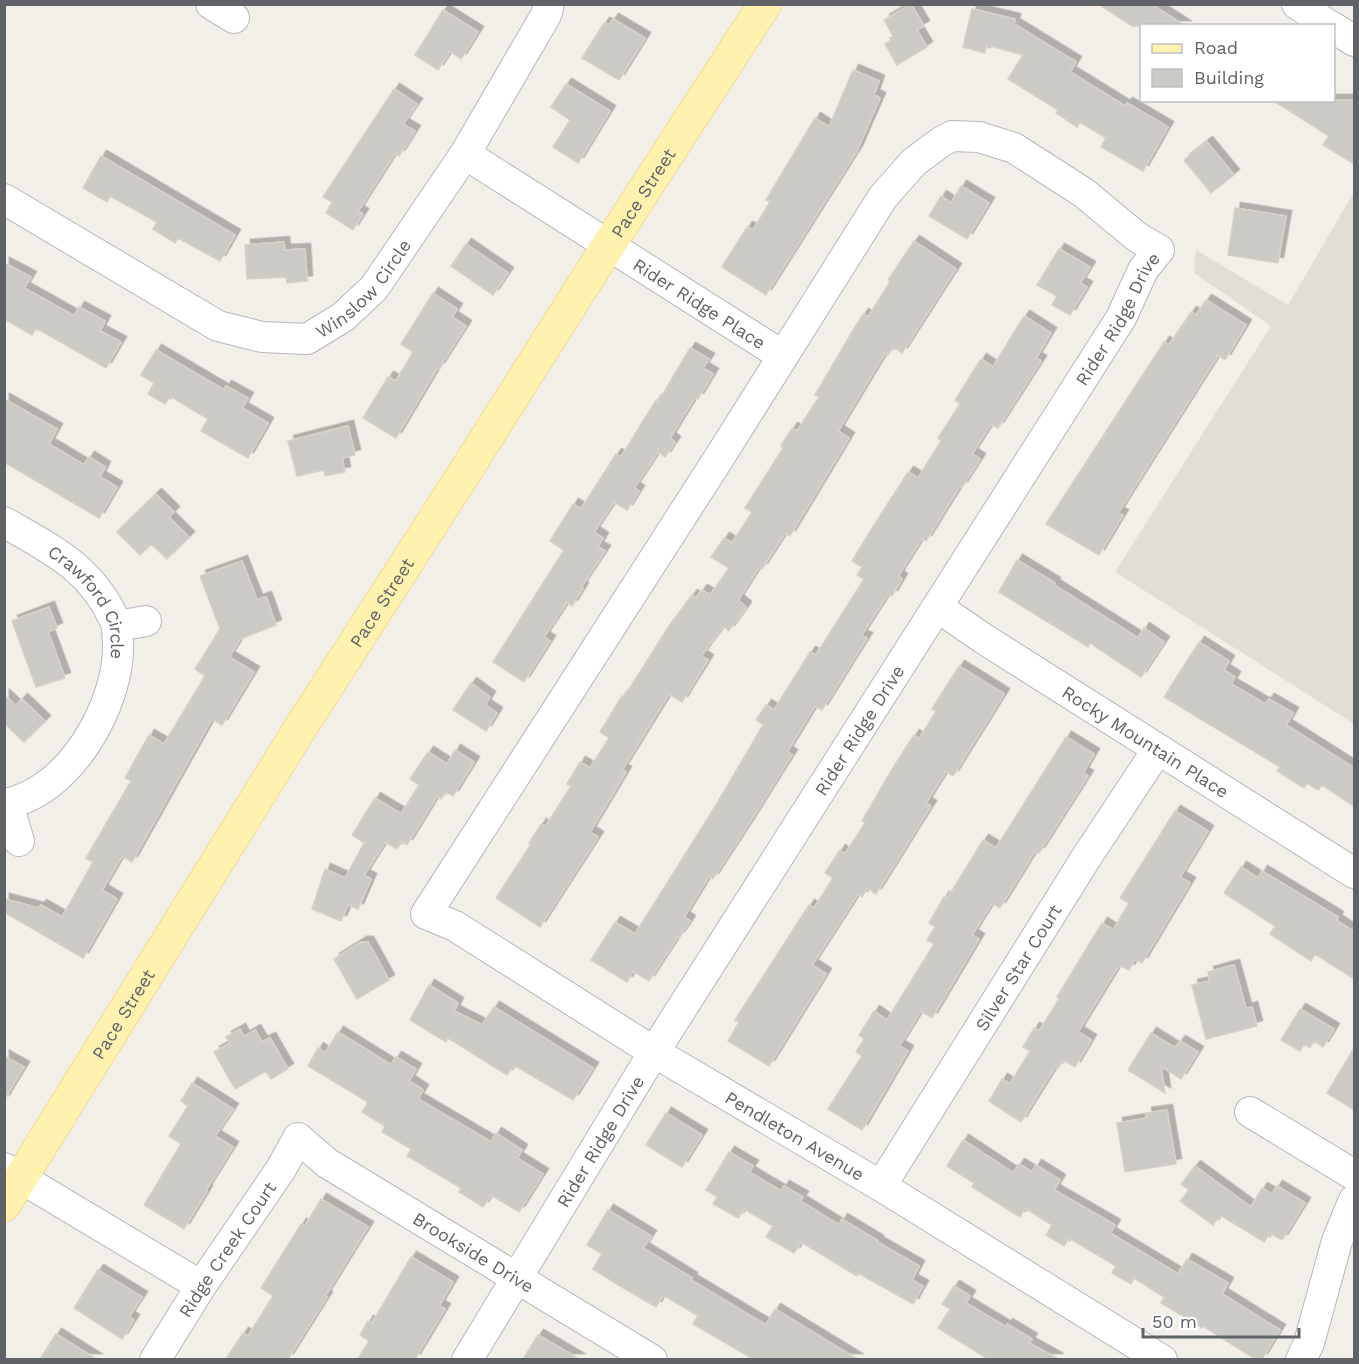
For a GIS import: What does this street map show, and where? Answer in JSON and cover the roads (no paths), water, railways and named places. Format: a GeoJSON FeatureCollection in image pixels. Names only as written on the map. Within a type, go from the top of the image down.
{"type":"FeatureCollection","features":[{"type":"Feature","properties":{"kind":"main road","name":"Pace Street"},"geometry":{"type":"LineString","coordinates":[[4,1205],[13,1173],[765,4]]}},
{"type":"Feature","properties":{"kind":"street","name":"Winslow Circle"},"geometry":{"type":"LineString","coordinates":[[4,199],[218,326],[262,338],[307,339],[343,316],[374,288],[465,154],[546,15],[549,4]]}},
{"type":"Feature","properties":{"kind":"street"},"geometry":{"type":"LineString","coordinates":[[1297,4],[1329,24]]}},
{"type":"Feature","properties":{"kind":"street"},"geometry":{"type":"LineString","coordinates":[[1335,28],[1354,41]]}},
{"type":"Feature","properties":{"kind":"street","name":"Rider Ridge Drive"},"geometry":{"type":"LineString","coordinates":[[426,914],[700,488],[883,197],[914,162],[951,136],[979,137],[1014,148],[1084,193],[1137,237],[1159,250],[1143,270],[1121,318],[939,608],[654,1052],[467,1359]]}},
{"type":"Feature","properties":{"kind":"street","name":"Rider Ridge Place"},"geometry":{"type":"LineString","coordinates":[[465,154],[783,356]]}},
{"type":"Feature","properties":{"kind":"street","name":"Crawford Circle"},"geometry":{"type":"LineString","coordinates":[[4,522],[70,561],[95,587],[117,626],[118,660],[109,699],[95,730],[64,770],[34,794],[6,804]]}},
{"type":"Feature","properties":{"kind":"street","name":"Rocky Mountain Place"},"geometry":{"type":"LineString","coordinates":[[939,608],[984,639],[1354,873]]}},
{"type":"Feature","properties":{"kind":"street"},"geometry":{"type":"LineString","coordinates":[[117,626],[146,621]]}},
{"type":"Feature","properties":{"kind":"street","name":"Silver Star Court"},"geometry":{"type":"LineString","coordinates":[[881,1186],[1080,868],[1158,749]]}},
{"type":"Feature","properties":{"kind":"street"},"geometry":{"type":"LineString","coordinates":[[6,804],[19,841]]}},
{"type":"Feature","properties":{"kind":"street","name":"Pendleton Avenue"},"geometry":{"type":"LineString","coordinates":[[426,914],[455,926],[654,1052],[881,1186],[1162,1359]]}},
{"type":"Feature","properties":{"kind":"street"},"geometry":{"type":"LineString","coordinates":[[1250,1112],[1354,1175]]}},
{"type":"Feature","properties":{"kind":"street","name":"Brookside Drive"},"geometry":{"type":"LineString","coordinates":[[298,1138],[327,1163],[652,1359]]}},
{"type":"Feature","properties":{"kind":"street","name":"Ridge Creek Court"},"geometry":{"type":"LineString","coordinates":[[155,1359],[201,1286],[281,1169],[298,1138]]}},
{"type":"Feature","properties":{"kind":"street"},"geometry":{"type":"LineString","coordinates":[[13,1173],[201,1286]]}},
{"type":"Feature","properties":{"kind":"street"},"geometry":{"type":"LineString","coordinates":[[1301,1359],[1309,1343],[1337,1241],[1354,1200]]}}]}
